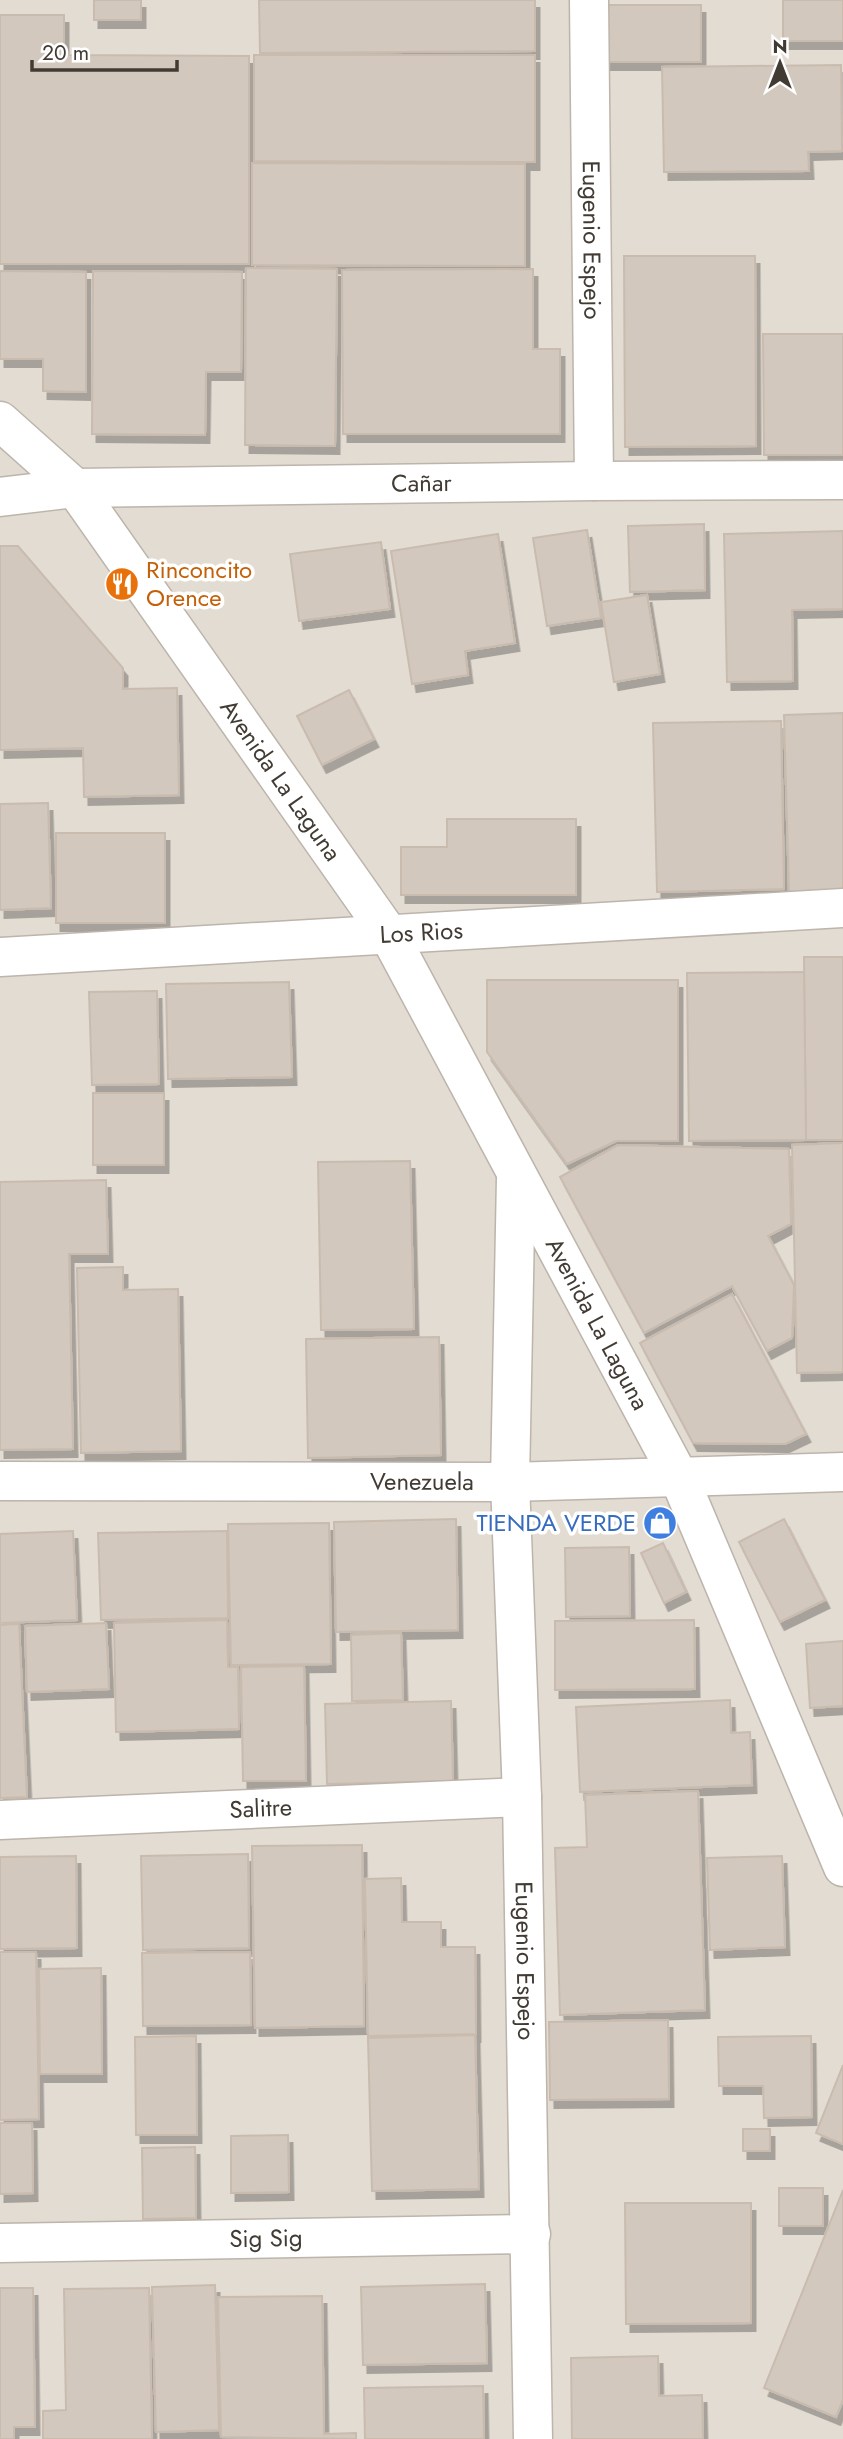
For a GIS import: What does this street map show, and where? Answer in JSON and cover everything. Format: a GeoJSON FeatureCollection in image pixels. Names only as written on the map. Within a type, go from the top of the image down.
{"type":"FeatureCollection","features":[{"type":"Feature","properties":{"kind":"street","name":"Eugenio Espejo"},"geometry":{"type":"LineString","coordinates":[[589,0],[594,481]]}},
{"type":"Feature","properties":{"kind":"street","name":"Avenida La Laguna"},"geometry":{"type":"LineString","coordinates":[[0,421],[75,488],[388,933],[678,1475],[843,1867]]}},
{"type":"Feature","properties":{"kind":"street","name":"Cañar"},"geometry":{"type":"LineString","coordinates":[[0,497],[75,488],[843,480]]}},
{"type":"Feature","properties":{"kind":"street","name":"Los Rios"},"geometry":{"type":"LineString","coordinates":[[0,957],[843,908]]}},
{"type":"Feature","properties":{"kind":"street","name":"Avenida La Laguna"},"geometry":{"type":"LineString","coordinates":[[510,1482],[516,1175]]}},
{"type":"Feature","properties":{"kind":"street","name":"Venezuela"},"geometry":{"type":"LineString","coordinates":[[0,1480],[510,1482],[843,1472]]}},
{"type":"Feature","properties":{"kind":"street","name":"Eugenio Espejo"},"geometry":{"type":"LineString","coordinates":[[510,1482],[522,1797],[533,2439]]}},
{"type":"Feature","properties":{"kind":"street","name":"Salitre"},"geometry":{"type":"LineString","coordinates":[[0,1820],[522,1797]]}},
{"type":"Feature","properties":{"kind":"street","name":"Sig Sig"},"geometry":{"type":"LineString","coordinates":[[0,2243],[530,2234]]}},
{"type":"Feature","properties":{"kind":"shaded area"},"geometry":{"type":"Polygon","coordinates":[[[0,0],[843,0],[843,2439],[0,2439],[0,0]]]}},
{"type":"Feature","properties":{"kind":"building"},"geometry":{"type":"Polygon","coordinates":[[[94,0],[141,0],[141,20],[94,20],[94,0]]]}},
{"type":"Feature","properties":{"kind":"building"},"geometry":{"type":"Polygon","coordinates":[[[259,0],[535,0],[535,51],[260,53],[259,0]]]}},
{"type":"Feature","properties":{"kind":"building"},"geometry":{"type":"Polygon","coordinates":[[[783,0],[843,0],[843,41],[783,41],[783,0]]]}},
{"type":"Feature","properties":{"kind":"building"},"geometry":{"type":"Polygon","coordinates":[[[605,5],[701,5],[701,62],[605,62],[605,5]]]}},
{"type":"Feature","properties":{"kind":"building"},"geometry":{"type":"Polygon","coordinates":[[[0,15],[64,15],[64,55],[249,56],[249,264],[0,264],[0,15]]]}},
{"type":"Feature","properties":{"kind":"building"},"geometry":{"type":"Polygon","coordinates":[[[254,55],[535,55],[535,162],[254,161],[254,55]]]}},
{"type":"Feature","properties":{"kind":"building"},"geometry":{"type":"Polygon","coordinates":[[[841,65],[842,151],[808,152],[809,171],[664,172],[662,67],[841,65]]]}},
{"type":"Feature","properties":{"kind":"building"},"geometry":{"type":"Polygon","coordinates":[[[252,163],[525,164],[525,266],[252,265],[252,163]]]}},
{"type":"Feature","properties":{"kind":"building"},"geometry":{"type":"Polygon","coordinates":[[[624,256],[755,256],[756,446],[625,447],[624,256]]]}},
{"type":"Feature","properties":{"kind":"building"},"geometry":{"type":"Polygon","coordinates":[[[246,268],[337,269],[335,446],[245,445],[246,268]]]}},
{"type":"Feature","properties":{"kind":"building"},"geometry":{"type":"Polygon","coordinates":[[[533,269],[533,349],[560,349],[560,434],[343,434],[342,270],[533,269]]]}},
{"type":"Feature","properties":{"kind":"building"},"geometry":{"type":"Polygon","coordinates":[[[0,271],[86,272],[86,392],[43,391],[43,359],[0,359],[0,271]]]}},
{"type":"Feature","properties":{"kind":"building"},"geometry":{"type":"Polygon","coordinates":[[[93,271],[242,272],[241,372],[206,372],[205,435],[92,434],[93,271]]]}},
{"type":"Feature","properties":{"kind":"building"},"geometry":{"type":"Polygon","coordinates":[[[763,334],[843,334],[843,455],[764,455],[763,334]]]}},
{"type":"Feature","properties":{"kind":"building"},"geometry":{"type":"Polygon","coordinates":[[[704,524],[705,590],[630,592],[628,526],[704,524]]]}},
{"type":"Feature","properties":{"kind":"building"},"geometry":{"type":"Polygon","coordinates":[[[587,530],[601,618],[547,626],[533,538],[587,530]]]}},
{"type":"Feature","properties":{"kind":"building"},"geometry":{"type":"Polygon","coordinates":[[[843,531],[843,609],[792,610],[793,681],[727,682],[724,534],[843,531]]]}},
{"type":"Feature","properties":{"kind":"building"},"geometry":{"type":"Polygon","coordinates":[[[498,534],[515,643],[465,651],[468,675],[412,684],[391,551],[498,534]]]}},
{"type":"Feature","properties":{"kind":"building"},"geometry":{"type":"Polygon","coordinates":[[[381,542],[390,609],[299,621],[290,554],[381,542]]]}},
{"type":"Feature","properties":{"kind":"building"},"geometry":{"type":"Polygon","coordinates":[[[0,546],[18,546],[123,668],[123,689],[177,688],[179,795],[84,797],[83,748],[0,750],[0,546]]]}},
{"type":"Feature","properties":{"kind":"building"},"geometry":{"type":"Polygon","coordinates":[[[647,595],[660,674],[614,682],[601,602],[647,595]]]}},
{"type":"Feature","properties":{"kind":"building"},"geometry":{"type":"Polygon","coordinates":[[[349,690],[374,739],[322,765],[297,716],[349,690]]]}},
{"type":"Feature","properties":{"kind":"building"},"geometry":{"type":"Polygon","coordinates":[[[843,713],[843,890],[789,892],[784,715],[843,713]]]}},
{"type":"Feature","properties":{"kind":"building"},"geometry":{"type":"Polygon","coordinates":[[[781,721],[784,889],[657,892],[653,723],[781,721]]]}},
{"type":"Feature","properties":{"kind":"building"},"geometry":{"type":"Polygon","coordinates":[[[48,803],[51,908],[0,910],[0,804],[48,803]]]}},
{"type":"Feature","properties":{"kind":"building"},"geometry":{"type":"Polygon","coordinates":[[[447,819],[576,819],[576,895],[401,895],[401,847],[447,847],[447,819]]]}},
{"type":"Feature","properties":{"kind":"building"},"geometry":{"type":"Polygon","coordinates":[[[56,833],[165,833],[165,923],[56,923],[56,833]]]}},
{"type":"Feature","properties":{"kind":"building"},"geometry":{"type":"Polygon","coordinates":[[[804,957],[843,957],[843,1140],[806,1140],[804,957]]]}},
{"type":"Feature","properties":{"kind":"building"},"geometry":{"type":"Polygon","coordinates":[[[804,972],[806,1140],[689,1141],[687,973],[804,972]]]}},
{"type":"Feature","properties":{"kind":"building"},"geometry":{"type":"Polygon","coordinates":[[[487,980],[678,980],[678,1141],[616,1141],[567,1164],[487,1052],[487,980]]]}},
{"type":"Feature","properties":{"kind":"building"},"geometry":{"type":"Polygon","coordinates":[[[289,982],[292,1077],[168,1079],[166,984],[289,982]]]}},
{"type":"Feature","properties":{"kind":"building"},"geometry":{"type":"Polygon","coordinates":[[[157,991],[159,1084],[92,1085],[89,992],[157,991]]]}},
{"type":"Feature","properties":{"kind":"building"},"geometry":{"type":"Polygon","coordinates":[[[93,1093],[164,1093],[164,1165],[93,1165],[93,1093]]]}},
{"type":"Feature","properties":{"kind":"building"},"geometry":{"type":"Polygon","coordinates":[[[843,1143],[843,1372],[797,1373],[792,1145],[843,1143]]]}},
{"type":"Feature","properties":{"kind":"building"},"geometry":{"type":"Polygon","coordinates":[[[618,1145],[789,1149],[791,1224],[768,1236],[794,1285],[792,1338],[767,1351],[732,1286],[644,1333],[560,1177],[618,1145]]]}},
{"type":"Feature","properties":{"kind":"building"},"geometry":{"type":"Polygon","coordinates":[[[410,1161],[414,1329],[321,1330],[318,1162],[410,1161]]]}},
{"type":"Feature","properties":{"kind":"building"},"geometry":{"type":"Polygon","coordinates":[[[106,1180],[108,1254],[69,1254],[73,1449],[0,1450],[0,1182],[106,1180]]]}},
{"type":"Feature","properties":{"kind":"building"},"geometry":{"type":"Polygon","coordinates":[[[123,1267],[123,1290],[178,1289],[181,1451],[81,1453],[77,1268],[123,1267]]]}},
{"type":"Feature","properties":{"kind":"building"},"geometry":{"type":"Polygon","coordinates":[[[732,1294],[806,1434],[785,1444],[693,1443],[640,1343],[732,1294]]]}},
{"type":"Feature","properties":{"kind":"building"},"geometry":{"type":"Polygon","coordinates":[[[439,1337],[441,1455],[308,1458],[306,1339],[439,1337]]]}},
{"type":"Feature","properties":{"kind":"building"},"geometry":{"type":"Polygon","coordinates":[[[456,1519],[458,1630],[336,1632],[334,1522],[456,1519]]]}},
{"type":"Feature","properties":{"kind":"building"},"geometry":{"type":"Polygon","coordinates":[[[784,1519],[825,1600],[780,1622],[739,1542],[784,1519]]]}},
{"type":"Feature","properties":{"kind":"building"},"geometry":{"type":"Polygon","coordinates":[[[329,1523],[331,1664],[231,1665],[228,1524],[329,1523]]]}},
{"type":"Feature","properties":{"kind":"building"},"geometry":{"type":"Polygon","coordinates":[[[73,1531],[77,1620],[0,1623],[0,1534],[73,1531]]]}},
{"type":"Feature","properties":{"kind":"building"},"geometry":{"type":"Polygon","coordinates":[[[227,1531],[228,1618],[101,1620],[98,1533],[227,1531]]]}},
{"type":"Feature","properties":{"kind":"building"},"geometry":{"type":"Polygon","coordinates":[[[663,1543],[686,1592],[664,1603],[641,1553],[663,1543]]]}},
{"type":"Feature","properties":{"kind":"building"},"geometry":{"type":"Polygon","coordinates":[[[629,1547],[630,1616],[566,1617],[565,1548],[629,1547]]]}},
{"type":"Feature","properties":{"kind":"building"},"geometry":{"type":"Polygon","coordinates":[[[227,1620],[228,1667],[238,1667],[239,1729],[116,1732],[114,1623],[227,1620]]]}},
{"type":"Feature","properties":{"kind":"building"},"geometry":{"type":"Polygon","coordinates":[[[694,1620],[695,1689],[555,1690],[555,1621],[694,1620]]]}},
{"type":"Feature","properties":{"kind":"building"},"geometry":{"type":"Polygon","coordinates":[[[106,1623],[109,1689],[27,1692],[25,1626],[106,1623]]]}},
{"type":"Feature","properties":{"kind":"building"},"geometry":{"type":"Polygon","coordinates":[[[19,1624],[27,1797],[0,1798],[0,1625],[19,1624]]]}},
{"type":"Feature","properties":{"kind":"building"},"geometry":{"type":"Polygon","coordinates":[[[401,1633],[403,1700],[352,1701],[351,1635],[401,1633]]]}},
{"type":"Feature","properties":{"kind":"building"},"geometry":{"type":"Polygon","coordinates":[[[843,1641],[843,1706],[810,1708],[806,1644],[843,1641]]]}},
{"type":"Feature","properties":{"kind":"building"},"geometry":{"type":"Polygon","coordinates":[[[304,1666],[306,1781],[243,1781],[241,1667],[304,1666]]]}},
{"type":"Feature","properties":{"kind":"building"},"geometry":{"type":"Polygon","coordinates":[[[730,1700],[731,1733],[750,1732],[752,1785],[580,1792],[576,1707],[730,1700]]]}},
{"type":"Feature","properties":{"kind":"building"},"geometry":{"type":"Polygon","coordinates":[[[451,1701],[453,1781],[327,1784],[325,1704],[451,1701]]]}},
{"type":"Feature","properties":{"kind":"building"},"geometry":{"type":"Polygon","coordinates":[[[698,1791],[705,2010],[560,2015],[555,1848],[587,1847],[585,1795],[698,1791]]]}},
{"type":"Feature","properties":{"kind":"building"},"geometry":{"type":"Polygon","coordinates":[[[362,1845],[364,2026],[255,2028],[252,1846],[362,1845]]]}},
{"type":"Feature","properties":{"kind":"building"},"geometry":{"type":"Polygon","coordinates":[[[248,1854],[249,1948],[143,1950],[141,1856],[248,1854]]]}},
{"type":"Feature","properties":{"kind":"building"},"geometry":{"type":"Polygon","coordinates":[[[76,1856],[77,1948],[0,1949],[0,1857],[76,1856]]]}},
{"type":"Feature","properties":{"kind":"building"},"geometry":{"type":"Polygon","coordinates":[[[782,1856],[785,1947],[710,1950],[707,1858],[782,1856]]]}},
{"type":"Feature","properties":{"kind":"building"},"geometry":{"type":"Polygon","coordinates":[[[401,1878],[402,1922],[441,1922],[441,1947],[475,1947],[476,2034],[368,2036],[365,1879],[401,1878]]]}},
{"type":"Feature","properties":{"kind":"building"},"geometry":{"type":"Polygon","coordinates":[[[0,1952],[36,1952],[39,2119],[0,2120],[0,1952]]]}},
{"type":"Feature","properties":{"kind":"building"},"geometry":{"type":"Polygon","coordinates":[[[250,1952],[251,2025],[143,2026],[142,1953],[250,1952]]]}},
{"type":"Feature","properties":{"kind":"building"},"geometry":{"type":"Polygon","coordinates":[[[101,1968],[102,2074],[40,2074],[39,1969],[101,1968]]]}},
{"type":"Feature","properties":{"kind":"building"},"geometry":{"type":"Polygon","coordinates":[[[668,2020],[669,2099],[550,2100],[549,2022],[668,2020]]]}},
{"type":"Feature","properties":{"kind":"building"},"geometry":{"type":"Polygon","coordinates":[[[475,2035],[479,2189],[372,2191],[368,2038],[475,2035]]]}},
{"type":"Feature","properties":{"kind":"building"},"geometry":{"type":"Polygon","coordinates":[[[196,2036],[197,2135],[136,2135],[135,2037],[196,2036]]]}},
{"type":"Feature","properties":{"kind":"building"},"geometry":{"type":"Polygon","coordinates":[[[811,2036],[812,2117],[764,2118],[763,2086],[719,2086],[718,2037],[811,2036]]]}},
{"type":"Feature","properties":{"kind":"building"},"geometry":{"type":"Polygon","coordinates":[[[843,2065],[843,2144],[816,2133],[843,2065]]]}},
{"type":"Feature","properties":{"kind":"building"},"geometry":{"type":"Polygon","coordinates":[[[0,2123],[32,2123],[33,2193],[0,2194],[0,2123]]]}},
{"type":"Feature","properties":{"kind":"building"},"geometry":{"type":"Polygon","coordinates":[[[743,2129],[770,2129],[770,2151],[743,2151],[743,2129]]]}},
{"type":"Feature","properties":{"kind":"building"},"geometry":{"type":"Polygon","coordinates":[[[288,2135],[289,2192],[231,2193],[231,2136],[288,2135]]]}},
{"type":"Feature","properties":{"kind":"building"},"geometry":{"type":"Polygon","coordinates":[[[195,2147],[196,2218],[143,2219],[142,2148],[195,2147]]]}},
{"type":"Feature","properties":{"kind":"building"},"geometry":{"type":"Polygon","coordinates":[[[779,2188],[823,2188],[823,2226],[779,2226],[779,2188]]]}},
{"type":"Feature","properties":{"kind":"building"},"geometry":{"type":"Polygon","coordinates":[[[843,2190],[843,2400],[836,2417],[764,2388],[843,2190]]]}},
{"type":"Feature","properties":{"kind":"building"},"geometry":{"type":"Polygon","coordinates":[[[625,2203],[751,2203],[751,2323],[626,2324],[625,2203]]]}},
{"type":"Feature","properties":{"kind":"building"},"geometry":{"type":"Polygon","coordinates":[[[485,2284],[487,2363],[363,2365],[361,2287],[485,2284]]]}},
{"type":"Feature","properties":{"kind":"building"},"geometry":{"type":"Polygon","coordinates":[[[215,2285],[219,2430],[156,2432],[152,2287],[215,2285]]]}},
{"type":"Feature","properties":{"kind":"building"},"geometry":{"type":"Polygon","coordinates":[[[0,2288],[33,2288],[35,2427],[14,2427],[14,2439],[0,2439],[0,2288]]]}},
{"type":"Feature","properties":{"kind":"building"},"geometry":{"type":"Polygon","coordinates":[[[149,2288],[152,2439],[43,2439],[43,2411],[66,2410],[64,2289],[149,2288]]]}},
{"type":"Feature","properties":{"kind":"building"},"geometry":{"type":"Polygon","coordinates":[[[322,2296],[324,2434],[356,2433],[356,2439],[221,2437],[218,2297],[322,2296]]]}},
{"type":"Feature","properties":{"kind":"building"},"geometry":{"type":"Polygon","coordinates":[[[658,2356],[659,2396],[702,2395],[703,2439],[572,2439],[571,2358],[658,2356]]]}},
{"type":"Feature","properties":{"kind":"building"},"geometry":{"type":"Polygon","coordinates":[[[483,2386],[484,2439],[365,2439],[364,2388],[483,2386]]]}},
{"type":"Feature","properties":{"kind":"place","name":"Rinconcito Orence"},"geometry":{"type":"Point","coordinates":[122,584]}},
{"type":"Feature","properties":{"kind":"place","name":"TIENDA VERDE"},"geometry":{"type":"Point","coordinates":[660,1523]}}]}
